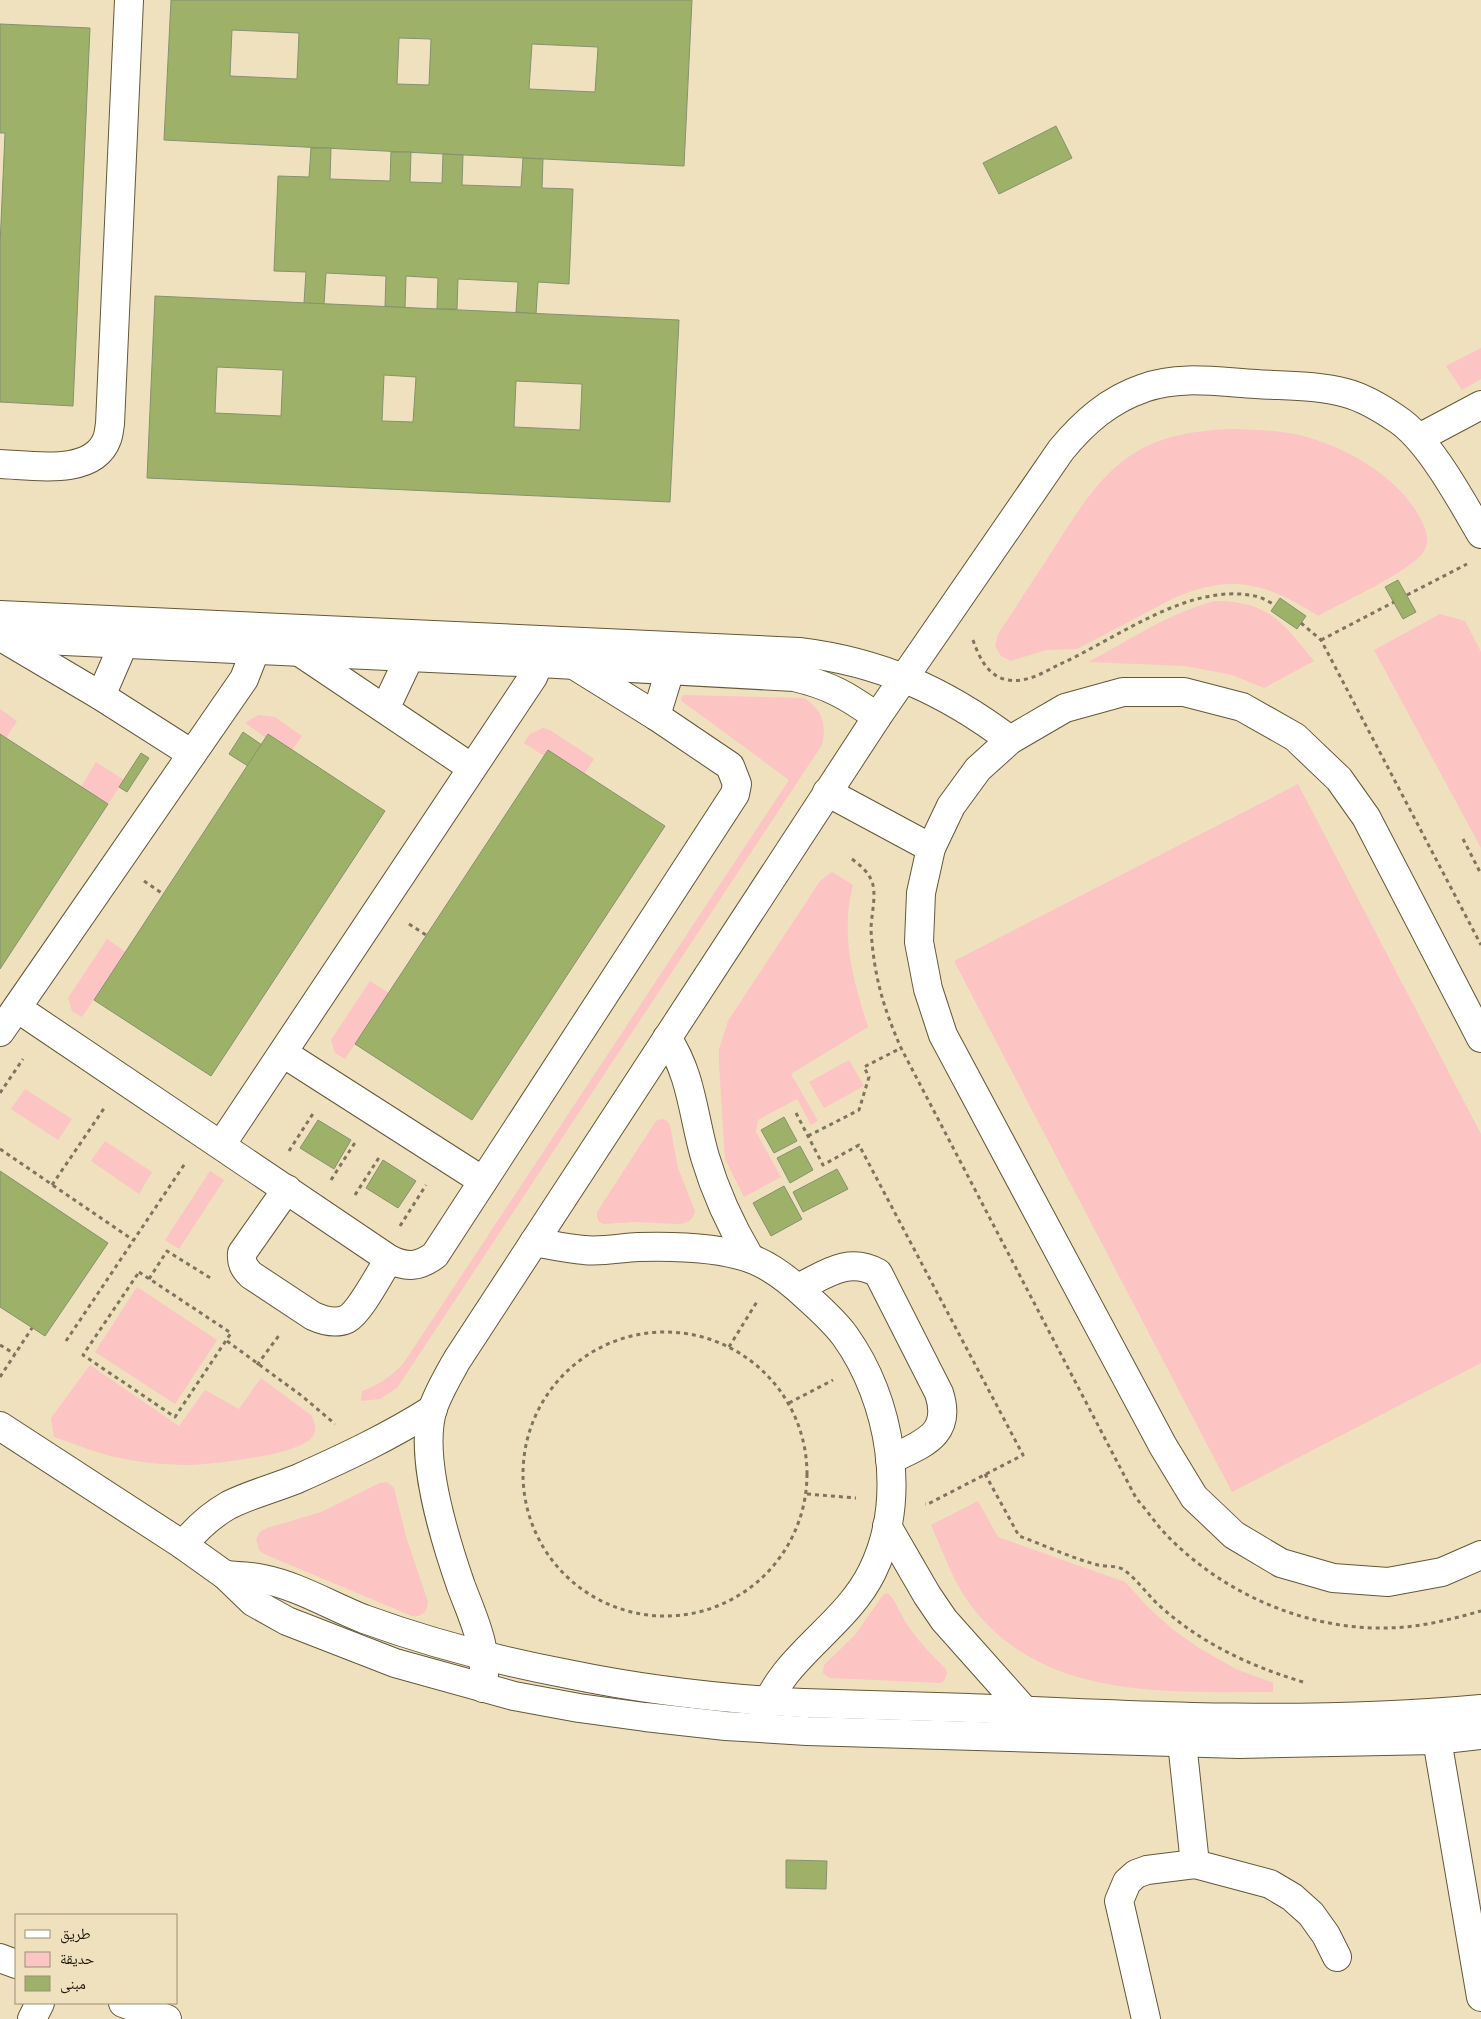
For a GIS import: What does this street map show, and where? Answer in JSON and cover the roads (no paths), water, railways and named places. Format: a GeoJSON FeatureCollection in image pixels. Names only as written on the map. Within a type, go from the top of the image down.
{"type":"FeatureCollection","features":[{"type":"Feature","properties":{"kind":"lane"},"geometry":{"type":"LineString","coordinates":[[0,464],[66,466],[83,463],[97,454],[107,440],[110,424],[129,0]]}},
{"type":"Feature","properties":{"kind":"lane"},"geometry":{"type":"LineString","coordinates":[[482,1688],[484,1655],[480,1637],[448,1546],[437,1504],[430,1457],[433,1409],[444,1384],[457,1360],[827,792],[960,596],[1061,450],[1078,429],[1098,412],[1120,398],[1145,387],[1172,382],[1198,381],[1320,387],[1348,394],[1374,404],[1398,420],[1419,438],[1481,534]]}},
{"type":"Feature","properties":{"kind":"lane"},"geometry":{"type":"LineString","coordinates":[[1419,438],[1481,405]]}},
{"type":"Feature","properties":{"kind":"lane"},"geometry":{"type":"LineString","coordinates":[[1,631],[256,638],[541,652],[574,665],[656,716],[730,766],[737,784],[735,794],[435,1255],[425,1262],[414,1266],[401,1265],[385,1256],[17,1008]]}},
{"type":"Feature","properties":{"kind":"lane"},"geometry":{"type":"LineString","coordinates":[[1,631],[123,645],[256,638],[300,653],[472,768]]}},
{"type":"Feature","properties":{"kind":"lane"},"geometry":{"type":"LineString","coordinates":[[1,631],[192,754]]}},
{"type":"Feature","properties":{"kind":"lane"},"geometry":{"type":"LineString","coordinates":[[0,1032],[244,679],[256,638]]}},
{"type":"Feature","properties":{"kind":"lane"},"geometry":{"type":"LineString","coordinates":[[101,696],[123,645]]}},
{"type":"Feature","properties":{"kind":"lane"},"geometry":{"type":"LineString","coordinates":[[212,1140],[283,1053],[533,677],[541,652]]}},
{"type":"Feature","properties":{"kind":"lane"},"geometry":{"type":"LineString","coordinates":[[300,653],[409,658],[541,652],[799,652],[857,661],[904,678],[959,704],[1010,740]]}},
{"type":"Feature","properties":{"kind":"lane"},"geometry":{"type":"LineString","coordinates":[[385,709],[409,658]]}},
{"type":"Feature","properties":{"kind":"lane"},"geometry":{"type":"LineString","coordinates":[[574,665],[794,677],[817,682],[836,690],[877,717]]}},
{"type":"Feature","properties":{"kind":"lane"},"geometry":{"type":"LineString","coordinates":[[656,716],[670,670]]}},
{"type":"Feature","properties":{"kind":"lane"},"geometry":{"type":"LineString","coordinates":[[1481,1038],[1366,817],[1339,779],[1295,737],[1242,707],[1184,692],[1124,692],[1065,708],[1010,740],[978,769],[951,806],[932,848],[921,893],[919,942],[928,989],[943,1035],[1163,1446],[1194,1497],[1234,1535],[1281,1562],[1333,1578],[1388,1582],[1442,1572],[1481,1556]]}},
{"type":"Feature","properties":{"kind":"lane"},"geometry":{"type":"LineString","coordinates":[[827,792],[932,848]]}},
{"type":"Feature","properties":{"kind":"lane"},"geometry":{"type":"LineString","coordinates":[[667,1038],[677,1054],[687,1078],[705,1156],[717,1192],[724,1210],[750,1258]]}},
{"type":"Feature","properties":{"kind":"lane"},"geometry":{"type":"LineString","coordinates":[[283,1053],[483,1181]]}},
{"type":"Feature","properties":{"kind":"lane"},"geometry":{"type":"LineString","coordinates":[[279,1184],[242,1253],[242,1261],[245,1269],[313,1316],[324,1321],[335,1322],[347,1319],[356,1312],[385,1256]]}},
{"type":"Feature","properties":{"kind":"lane"},"geometry":{"type":"LineString","coordinates":[[534,1242],[586,1251],[653,1247],[690,1249],[750,1258],[798,1288],[823,1311],[844,1336],[862,1364],[876,1395],[885,1426],[890,1460],[890,1500],[887,1526],[872,1571],[859,1593],[844,1614],[793,1665],[779,1682],[768,1700],[760,1728]]}},
{"type":"Feature","properties":{"kind":"lane"},"geometry":{"type":"LineString","coordinates":[[798,1288],[839,1268],[850,1265],[862,1266],[878,1273],[939,1393],[943,1405],[943,1419],[938,1431],[929,1440],[890,1460]]}},
{"type":"Feature","properties":{"kind":"lane"},"geometry":{"type":"LineString","coordinates":[[183,1545],[209,1518],[229,1505],[288,1483],[364,1448],[400,1430],[433,1409]]}},
{"type":"Feature","properties":{"kind":"lane"},"geometry":{"type":"LineString","coordinates":[[0,1426],[183,1545],[225,1575],[254,1602],[287,1621],[395,1663],[482,1688],[579,1708],[654,1718],[807,1731],[1247,1718],[1341,1718],[1434,1727],[1481,1735]]}},
{"type":"Feature","properties":{"kind":"lane"},"geometry":{"type":"LineString","coordinates":[[887,1526],[927,1596],[1026,1724]]}},
{"type":"Feature","properties":{"kind":"lane"},"geometry":{"type":"LineString","coordinates":[[225,1575],[263,1579],[281,1584],[364,1619],[432,1641],[484,1655],[567,1674],[635,1686],[719,1697],[1026,1724],[1182,1742],[1239,1744],[1434,1727],[1481,1710]]}},
{"type":"Feature","properties":{"kind":"lane"},"geometry":{"type":"LineString","coordinates":[[1434,1727],[1481,1997]]}},
{"type":"Feature","properties":{"kind":"lane"},"geometry":{"type":"LineString","coordinates":[[1182,1742],[1195,1864]]}},
{"type":"Feature","properties":{"kind":"lane"},"geometry":{"type":"LineString","coordinates":[[1146,2019],[1119,1901],[1127,1882],[1136,1874],[1147,1870],[1195,1864],[1270,1884],[1292,1897],[1311,1914],[1326,1935],[1337,1957]]}},
{"type":"Feature","properties":{"kind":"lane"},"geometry":{"type":"LineString","coordinates":[[0,1958],[15,1964]]}},
{"type":"Feature","properties":{"kind":"lane"},"geometry":{"type":"LineString","coordinates":[[32,2019],[40,2004]]}},
{"type":"Feature","properties":{"kind":"lane"},"geometry":{"type":"LineString","coordinates":[[125,2004],[167,2019]]}}]}
